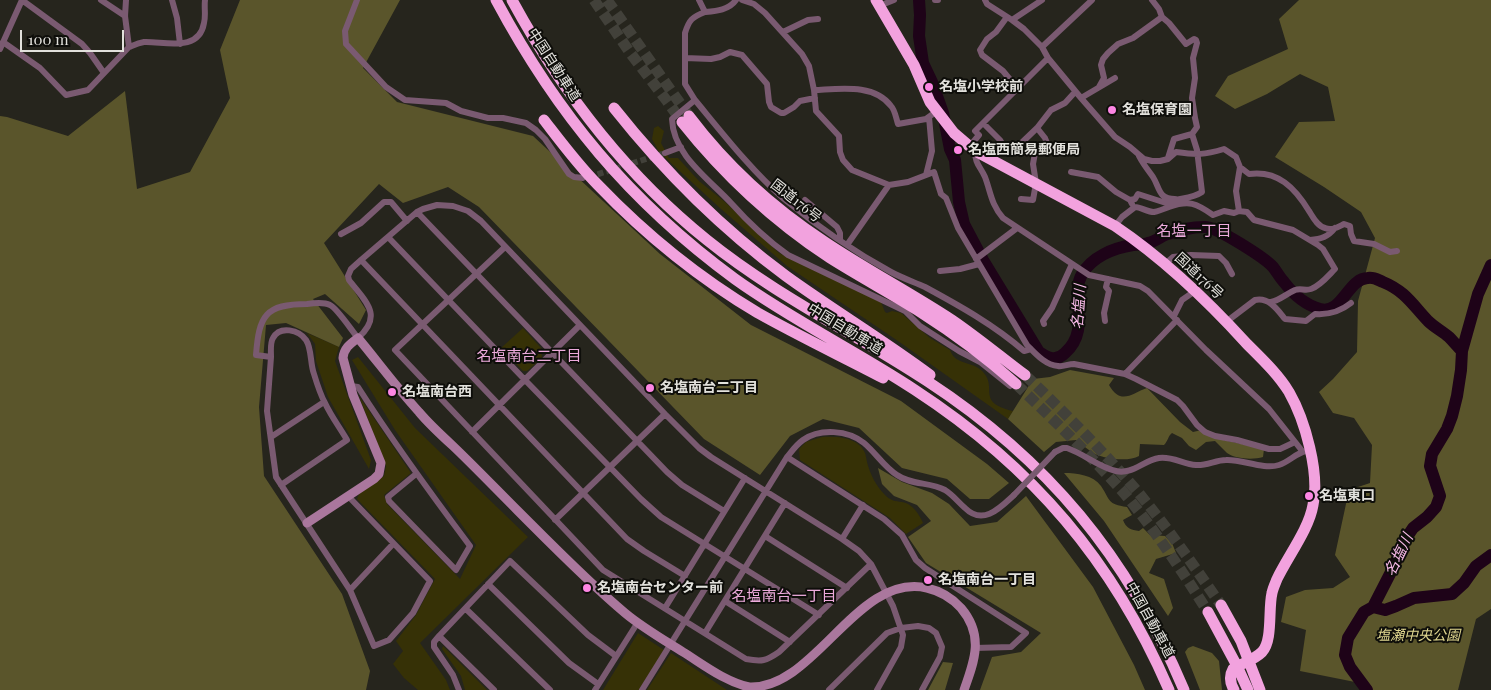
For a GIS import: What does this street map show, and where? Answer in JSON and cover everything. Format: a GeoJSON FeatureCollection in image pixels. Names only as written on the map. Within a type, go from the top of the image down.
{"type":"FeatureCollection","features":[{"type":"Feature","properties":{"kind":"highway","name":"中国自動車道"},"geometry":{"type":"LineString","coordinates":[[496,0],[530,59],[580,132],[606,164],[664,222],[736,280],[915,389],[989,443],[1020,470],[1049,500],[1102,568],[1147,642],[1169,690]]}},
{"type":"Feature","properties":{"kind":"highway","name":"中国自動車道"},"geometry":{"type":"LineString","coordinates":[[512,0],[543,54],[592,124],[644,184],[673,211],[707,240],[746,269],[927,381],[965,407],[1030,460],[1088,524],[1115,560],[1138,596],[1184,690]]}},
{"type":"Feature","properties":{"kind":"highway","name":"国道176号"},"geometry":{"type":"LineString","coordinates":[[878,3],[914,65],[930,102],[933,114],[972,149],[1132,237],[1195,291],[1226,322],[1282,381],[1299,412],[1306,451],[1314,475],[1315,487],[1312,513],[1272,591],[1266,645],[1261,653],[1238,666]]}},
{"type":"Feature","properties":{"kind":"highway"},"geometry":{"type":"LineString","coordinates":[[614,108],[648,151],[680,185],[754,251],[800,286],[933,377],[1004,433],[1030,460]]}},
{"type":"Feature","properties":{"kind":"highway","name":"国道176号"},"geometry":{"type":"LineString","coordinates":[[1014,385],[988,359],[960,339],[923,314],[830,258],[785,225],[740,186],[699,144],[685,119],[745,179],[790,217],[825,242],[952,320],[1025,375]]}},
{"type":"Feature","properties":{"kind":"highway"},"geometry":{"type":"LineString","coordinates":[[544,120],[598,185],[658,242],[691,267],[757,312],[796,334],[918,395],[955,417]]}},
{"type":"Feature","properties":{"kind":"highway"},"geometry":{"type":"LineString","coordinates":[[1221,605],[1241,641],[1260,690]]}},
{"type":"Feature","properties":{"kind":"highway"},"geometry":{"type":"LineString","coordinates":[[1208,612],[1238,666],[1248,690]]}},
{"type":"Feature","properties":{"kind":"highway"},"geometry":{"type":"LineString","coordinates":[[1248,660],[1263,680],[1267,690]]}},
{"type":"Feature","properties":{"kind":"highway"},"geometry":{"type":"LineString","coordinates":[[1234,690],[1230,673],[1238,666]]}},
{"type":"Feature","properties":{"kind":"street"},"geometry":{"type":"LineString","coordinates":[[0,49],[22,0],[82,44],[104,73]]}},
{"type":"Feature","properties":{"kind":"street"},"geometry":{"type":"LineString","coordinates":[[101,0],[125,16]]}},
{"type":"Feature","properties":{"kind":"street"},"geometry":{"type":"LineString","coordinates":[[126,0],[125,16],[129,48]]}},
{"type":"Feature","properties":{"kind":"street"},"geometry":{"type":"LineString","coordinates":[[172,0],[178,18],[180,44]]}},
{"type":"Feature","properties":{"kind":"street"},"geometry":{"type":"LineString","coordinates":[[3,42],[40,68],[66,95],[88,90],[129,48],[136,44],[143,42],[180,44],[198,36],[204,24],[205,0]]}},
{"type":"Feature","properties":{"kind":"street"},"geometry":{"type":"LineString","coordinates":[[357,0],[345,31],[346,44],[386,88],[405,100],[446,103],[461,111],[488,118],[503,118],[526,123],[545,139],[569,174],[574,177],[583,178]]}},
{"type":"Feature","properties":{"kind":"street"},"geometry":{"type":"LineString","coordinates":[[699,0],[705,12]]}},
{"type":"Feature","properties":{"kind":"street"},"geometry":{"type":"LineString","coordinates":[[736,0],[732,6],[693,16],[687,25],[685,33],[684,84],[740,154],[783,198],[847,245],[892,273],[924,287],[986,321],[1010,338],[1024,351],[1030,349]]}},
{"type":"Feature","properties":{"kind":"street"},"geometry":{"type":"LineString","coordinates":[[742,0],[754,4],[765,13],[806,60],[814,90],[816,111],[838,136],[840,152],[852,170],[889,186],[908,182],[934,172],[941,194],[946,198],[958,228],[1030,349],[1044,360],[1058,367],[1074,364],[1125,374],[1177,400],[1205,432],[1215,436],[1280,449],[1295,442]]}},
{"type":"Feature","properties":{"kind":"street"},"geometry":{"type":"LineString","coordinates":[[878,3],[894,0]]}},
{"type":"Feature","properties":{"kind":"street"},"geometry":{"type":"LineString","coordinates":[[985,0],[987,4],[1024,29],[1042,47],[1048,58],[1075,92],[1115,137],[1144,159],[1160,161],[1168,159],[1176,152],[1196,155],[1209,154],[1224,149],[1236,157],[1240,167],[1249,174],[1260,172],[1271,175],[1289,185],[1301,198],[1316,222],[1325,228],[1335,228],[1344,224],[1350,226],[1354,240],[1374,244],[1390,252],[1397,251]]}},
{"type":"Feature","properties":{"kind":"street"},"geometry":{"type":"LineString","coordinates":[[1017,88],[1003,71],[982,55],[980,50],[987,39],[1010,18],[1042,0]]}},
{"type":"Feature","properties":{"kind":"street"},"geometry":{"type":"LineString","coordinates":[[1042,47],[1092,0]]}},
{"type":"Feature","properties":{"kind":"street"},"geometry":{"type":"LineString","coordinates":[[1152,0],[1162,17],[1186,44],[1194,39],[1197,43],[1193,58],[1195,78],[1192,98],[1197,127],[1192,134],[1174,139],[1168,159]]}},
{"type":"Feature","properties":{"kind":"street"},"geometry":{"type":"LineString","coordinates":[[1098,87],[1104,78],[1102,65],[1103,59],[1108,53],[1118,44],[1133,38],[1162,17]]}},
{"type":"Feature","properties":{"kind":"street"},"geometry":{"type":"LineString","coordinates":[[783,32],[808,20],[818,19]]}},
{"type":"Feature","properties":{"kind":"street"},"geometry":{"type":"LineString","coordinates":[[685,58],[711,59],[730,52],[742,55],[767,84],[771,107],[781,113],[794,108],[800,101],[815,98]]}},
{"type":"Feature","properties":{"kind":"street"},"geometry":{"type":"LineString","coordinates":[[642,690],[787,457],[805,439],[821,433],[843,434],[857,438],[897,476],[941,488],[953,496],[966,510],[981,516],[991,514],[997,510],[1055,452],[1063,448],[1067,448],[1108,468],[1124,472],[1161,457],[1198,466],[1229,460],[1255,465],[1277,466],[1306,451],[1295,442],[1269,409],[1206,350],[1148,291],[1140,286],[1089,275],[1017,228],[1003,218],[996,210],[984,174],[975,160],[972,149],[979,135],[975,131],[1048,58]]}},
{"type":"Feature","properties":{"kind":"street"},"geometry":{"type":"LineString","coordinates":[[1080,98],[1115,78]]}},
{"type":"Feature","properties":{"kind":"street"},"geometry":{"type":"LineString","coordinates":[[814,90],[859,88],[877,94],[893,107],[898,124],[926,119],[933,114]]}},
{"type":"Feature","properties":{"kind":"street"},"geometry":{"type":"LineString","coordinates":[[983,123],[1012,152],[1037,128],[1051,110],[1065,103],[1075,92]]}},
{"type":"Feature","properties":{"kind":"street"},"geometry":{"type":"LineString","coordinates":[[695,100],[672,119],[674,132],[681,147],[703,176],[772,244],[788,255],[905,311],[920,326],[1014,385]]}},
{"type":"Feature","properties":{"kind":"street"},"geometry":{"type":"LineString","coordinates":[[926,175],[932,150],[933,114]]}},
{"type":"Feature","properties":{"kind":"street"},"geometry":{"type":"LineString","coordinates":[[1021,199],[1032,200],[1036,184],[1033,164],[1035,153],[1041,151],[1046,143],[1045,138],[1037,128]]}},
{"type":"Feature","properties":{"kind":"street"},"geometry":{"type":"LineString","coordinates":[[1137,153],[1143,165],[1154,179],[1159,192],[1169,199],[1200,194],[1202,192],[1196,155],[1197,150],[1192,134]]}},
{"type":"Feature","properties":{"kind":"street"},"geometry":{"type":"LineString","coordinates":[[665,153],[681,147]]}},
{"type":"Feature","properties":{"kind":"street"},"geometry":{"type":"LineString","coordinates":[[1239,211],[1236,191],[1240,167]]}},
{"type":"Feature","properties":{"kind":"street"},"geometry":{"type":"LineString","coordinates":[[1071,172],[1098,177],[1116,192],[1130,200],[1134,207]]}},
{"type":"Feature","properties":{"kind":"street"},"geometry":{"type":"LineString","coordinates":[[847,245],[889,186]]}},
{"type":"Feature","properties":{"kind":"street"},"geometry":{"type":"LineString","coordinates":[[1130,200],[1135,199],[1138,194],[1166,203],[1175,199]]}},
{"type":"Feature","properties":{"kind":"street"},"geometry":{"type":"LineString","coordinates":[[805,200],[837,227],[840,233],[840,240]]}},
{"type":"Feature","properties":{"kind":"street"},"geometry":{"type":"LineString","coordinates":[[341,234],[361,223],[384,202],[391,202],[407,221]]}},
{"type":"Feature","properties":{"kind":"street"},"geometry":{"type":"LineString","coordinates":[[1115,226],[1134,207],[1140,207],[1151,212],[1181,203],[1198,205],[1213,215],[1224,211],[1234,213],[1239,211],[1246,212],[1254,220],[1293,230],[1323,249],[1335,269],[1319,285],[1312,289],[1298,289],[1279,300],[1270,302],[1259,299],[1255,300],[1226,322]]}},
{"type":"Feature","properties":{"kind":"street"},"geometry":{"type":"LineString","coordinates":[[307,523],[379,474],[381,464],[353,394],[344,358],[347,346],[366,331],[371,316],[370,308],[348,276],[361,260],[417,212],[438,205],[458,207],[477,217],[699,448],[860,550],[871,564],[902,628],[903,640],[901,647],[878,690]]}},
{"type":"Feature","properties":{"kind":"street"},"geometry":{"type":"LineString","coordinates":[[417,212],[667,472],[682,485],[724,512]]}},
{"type":"Feature","properties":{"kind":"street"},"geometry":{"type":"LineString","coordinates":[[940,271],[960,269],[977,262],[1017,228]]}},
{"type":"Feature","properties":{"kind":"street"},"geometry":{"type":"LineString","coordinates":[[1309,240],[1320,240],[1335,228]]}},
{"type":"Feature","properties":{"kind":"street"},"geometry":{"type":"LineString","coordinates":[[388,237],[641,499],[661,516],[819,615]]}},
{"type":"Feature","properties":{"kind":"street"},"geometry":{"type":"LineString","coordinates":[[505,247],[395,350],[603,570],[746,659],[756,661],[768,660],[790,642],[871,564]]}},
{"type":"Feature","properties":{"kind":"street"},"geometry":{"type":"LineString","coordinates":[[1165,264],[1172,257],[1191,255],[1218,256],[1226,263],[1232,274]]}},
{"type":"Feature","properties":{"kind":"street"},"geometry":{"type":"LineString","coordinates":[[361,260],[628,539],[685,576]]}},
{"type":"Feature","properties":{"kind":"street"},"geometry":{"type":"LineString","coordinates":[[1044,324],[1043,321],[1052,308],[1072,264]]}},
{"type":"Feature","properties":{"kind":"street"},"geometry":{"type":"LineString","coordinates":[[1105,321],[1104,313],[1109,291],[1106,287],[1108,279]]}},
{"type":"Feature","properties":{"kind":"street"},"geometry":{"type":"LineString","coordinates":[[1125,374],[1176,318],[1182,300],[1195,291]]}},
{"type":"Feature","properties":{"kind":"street"},"geometry":{"type":"LineString","coordinates":[[1270,302],[1285,319],[1306,321],[1315,314],[1329,313],[1345,308],[1351,303]]}},
{"type":"Feature","properties":{"kind":"street"},"geometry":{"type":"LineString","coordinates":[[271,357],[256,355],[259,326],[271,311],[288,304],[322,303],[331,305],[419,413],[567,559],[626,614],[725,678],[758,689],[776,685],[794,677],[879,599],[887,594],[906,588],[924,588],[939,592],[950,598],[964,612],[973,630],[974,660],[964,690]]}},
{"type":"Feature","properties":{"kind":"street"},"geometry":{"type":"LineString","coordinates":[[472,432],[580,325]]}},
{"type":"Feature","properties":{"kind":"street"},"geometry":{"type":"LineString","coordinates":[[281,485],[347,440],[324,402],[313,372],[307,342],[302,336],[292,330],[279,331],[274,336],[272,342],[267,411],[276,477],[281,485],[307,523],[350,590],[374,646],[389,640],[413,613],[430,581],[348,496]]}},
{"type":"Feature","properties":{"kind":"street"},"geometry":{"type":"LineString","coordinates":[[351,386],[358,386],[416,474],[470,546],[456,570],[389,501],[388,497],[416,474]]}},
{"type":"Feature","properties":{"kind":"street"},"geometry":{"type":"LineString","coordinates":[[271,437],[324,402]]}},
{"type":"Feature","properties":{"kind":"street"},"geometry":{"type":"LineString","coordinates":[[555,520],[665,414]]}},
{"type":"Feature","properties":{"kind":"street"},"geometry":{"type":"LineString","coordinates":[[787,457],[884,519],[896,528],[907,542],[916,560],[925,568],[1026,633],[1011,647],[975,648]]}},
{"type":"Feature","properties":{"kind":"street"},"geometry":{"type":"LineString","coordinates":[[666,608],[745,478]]}},
{"type":"Feature","properties":{"kind":"street"},"geometry":{"type":"LineString","coordinates":[[705,634],[785,503]]}},
{"type":"Feature","properties":{"kind":"street"},"geometry":{"type":"LineString","coordinates":[[842,539],[863,505]]}},
{"type":"Feature","properties":{"kind":"street"},"geometry":{"type":"LineString","coordinates":[[765,536],[846,588]]}},
{"type":"Feature","properties":{"kind":"street"},"geometry":{"type":"LineString","coordinates":[[350,590],[393,544]]}},
{"type":"Feature","properties":{"kind":"street"},"geometry":{"type":"LineString","coordinates":[[459,690],[453,675],[434,647],[434,642],[510,561],[588,635],[616,656]]}},
{"type":"Feature","properties":{"kind":"street"},"geometry":{"type":"LineString","coordinates":[[488,584],[569,663],[597,687],[638,622]]}},
{"type":"Feature","properties":{"kind":"street"},"geometry":{"type":"LineString","coordinates":[[725,601],[790,642]]}},
{"type":"Feature","properties":{"kind":"street"},"geometry":{"type":"LineString","coordinates":[[466,609],[550,690]]}},
{"type":"Feature","properties":{"kind":"street"},"geometry":{"type":"LineString","coordinates":[[831,689],[882,636],[890,631],[918,626],[929,628],[936,633],[942,647],[940,657],[922,690]]}},
{"type":"Feature","properties":{"kind":"street"},"geometry":{"type":"LineString","coordinates":[[439,636],[494,690]]}},
{"type":"Feature","properties":{"kind":"shaded area"},"geometry":{"type":"Polygon","coordinates":[[[658,126],[664,131],[661,143],[669,158],[678,158],[699,181],[725,202],[779,253],[881,302],[887,313],[892,311],[901,313],[930,338],[950,350],[952,355],[959,361],[981,370],[989,382],[991,399],[994,403],[1013,411],[1008,419],[898,341],[787,266],[659,152],[652,139],[654,128],[658,126]]]}},
{"type":"Feature","properties":{"kind":"shaded area"},"geometry":{"type":"Polygon","coordinates":[[[523,328],[541,348],[542,358],[527,371],[523,371],[501,348],[523,328]]]}},
{"type":"Feature","properties":{"kind":"shaded area"},"geometry":{"type":"Polygon","coordinates":[[[307,333],[339,347],[335,361],[371,460],[369,469],[328,397],[316,361],[315,344],[307,333]]]}},
{"type":"Feature","properties":{"kind":"shaded area"},"geometry":{"type":"Polygon","coordinates":[[[358,357],[415,428],[528,537],[420,643],[446,680],[450,690],[418,690],[404,678],[393,664],[403,651],[396,641],[416,615],[435,579],[357,499],[359,494],[384,476],[386,466],[359,396],[411,473],[384,495],[387,504],[460,579],[476,545],[395,430],[352,360],[358,357]]]}},
{"type":"Feature","properties":{"kind":"shaded area"},"geometry":{"type":"Polygon","coordinates":[[[822,437],[845,438],[861,446],[876,484],[891,500],[906,503],[912,507],[923,523],[906,534],[890,518],[800,460],[799,449],[806,442],[822,437]]]}},
{"type":"Feature","properties":{"kind":"shaded area"},"geometry":{"type":"Polygon","coordinates":[[[638,633],[664,650],[639,690],[603,690],[638,633]]]}},
{"type":"Feature","properties":{"kind":"shaded area"},"geometry":{"type":"Polygon","coordinates":[[[443,646],[487,690],[465,690],[461,676],[442,649],[443,646]]]}},
{"type":"Feature","properties":{"kind":"shaded area"},"geometry":{"type":"Polygon","coordinates":[[[671,653],[727,690],[647,690],[671,653]]]}},
{"type":"Feature","properties":{"kind":"green space"},"geometry":{"type":"Polygon","coordinates":[[[240,0],[400,0],[363,68],[397,102],[533,136],[660,254],[751,325],[901,401],[987,464],[1009,483],[989,499],[970,499],[947,479],[902,468],[859,428],[823,419],[790,436],[760,475],[704,439],[479,207],[448,187],[403,203],[379,184],[324,243],[366,310],[359,324],[325,294],[313,299],[343,338],[339,347],[286,323],[266,325],[259,407],[264,476],[342,594],[370,671],[366,690],[0,690],[0,116],[68,136],[125,91],[137,189],[190,172],[230,98],[220,50],[240,0]]]}},
{"type":"Feature","properties":{"kind":"green space","name":"塩瀬中央公園"},"geometry":{"type":"Polygon","coordinates":[[[1299,0],[1491,0],[1491,609],[1476,619],[1458,690],[1360,690],[1360,683],[1300,671],[1306,630],[1281,622],[1286,597],[1305,590],[1333,588],[1350,577],[1335,555],[1349,490],[1370,483],[1372,445],[1354,418],[1333,413],[1319,392],[1357,352],[1358,301],[1375,238],[1361,212],[1275,157],[1299,122],[1335,121],[1328,87],[1300,74],[1267,94],[1235,109],[1215,96],[1228,76],[1288,49],[1279,19],[1299,0]]]}},
{"type":"Feature","properties":{"kind":"green space"},"geometry":{"type":"Polygon","coordinates":[[[1070,370],[1114,378],[1109,385],[1113,391],[1122,396],[1132,395],[1147,388],[1180,422],[1193,432],[1206,429],[1219,439],[1264,449],[1263,457],[1249,459],[1235,457],[1227,453],[1215,441],[1206,442],[1196,450],[1189,446],[1182,438],[1172,433],[1164,445],[1140,444],[1139,456],[1129,459],[1099,456],[1076,440],[1056,442],[1044,452],[1008,419],[1033,379],[1050,377],[1070,370]]]}},
{"type":"Feature","properties":{"kind":"green space"},"geometry":{"type":"Polygon","coordinates":[[[878,468],[902,482],[932,493],[949,504],[970,526],[997,522],[1026,496],[1093,587],[1145,690],[980,690],[992,657],[1021,652],[1041,633],[926,563],[908,537],[931,521],[917,505],[894,496],[882,484],[878,468]]]}},
{"type":"Feature","properties":{"kind":"green space"},"geometry":{"type":"Polygon","coordinates":[[[1064,473],[1079,474],[1094,479],[1113,503],[1127,507],[1132,515],[1123,520],[1129,528],[1139,531],[1143,528],[1150,535],[1165,536],[1172,543],[1176,553],[1156,559],[1149,573],[1164,579],[1173,608],[1168,616],[1104,521],[1064,473]]]}},
{"type":"Feature","properties":{"kind":"green space"},"geometry":{"type":"Polygon","coordinates":[[[1193,646],[1212,653],[1219,661],[1222,690],[1200,690],[1185,652],[1193,646]]]}},
{"type":"Feature","properties":{"kind":"green space"},"geometry":{"type":"Polygon","coordinates":[[[943,662],[953,663],[945,690],[928,690],[943,662]]]}},
{"type":"Feature","properties":{"kind":"waterway","name":"名塩川"},"geometry":{"type":"LineString","coordinates":[[919,0],[919,36],[923,63],[943,113],[950,149],[955,160],[959,202],[964,224],[983,260],[1039,352],[1055,358],[1062,356],[1073,344],[1079,324],[1079,283],[1086,268],[1097,258],[1118,248],[1144,244],[1165,235],[1190,228],[1205,227],[1230,237],[1261,257],[1273,267],[1296,295],[1310,305],[1320,309],[1334,307],[1361,280],[1374,278],[1391,286],[1403,294],[1428,321],[1449,337],[1462,351]]}},
{"type":"Feature","properties":{"kind":"waterway","name":"名塩川"},"geometry":{"type":"LineString","coordinates":[[1367,690],[1350,667],[1345,655],[1348,638],[1364,612],[1373,607],[1413,528],[1436,507],[1440,496],[1430,466],[1432,454],[1447,429],[1452,416],[1457,396],[1462,351],[1478,294],[1491,265]]}},
{"type":"Feature","properties":{"kind":"waterway"},"geometry":{"type":"LineString","coordinates":[[1373,607],[1385,610],[1414,598],[1452,594],[1464,583],[1476,566],[1491,555]]}},
{"type":"Feature","properties":{"kind":"tunnel"},"geometry":{"type":"LineString","coordinates":[[594,0],[631,54],[682,122]]}},
{"type":"Feature","properties":{"kind":"tunnel"},"geometry":{"type":"LineString","coordinates":[[607,0],[689,116]]}},
{"type":"Feature","properties":{"kind":"tunnel"},"geometry":{"type":"LineString","coordinates":[[589,177],[665,153]]}},
{"type":"Feature","properties":{"kind":"tunnel"},"geometry":{"type":"LineString","coordinates":[[1025,375],[1083,432],[1137,491],[1170,533],[1221,605]]}},
{"type":"Feature","properties":{"kind":"tunnel"},"geometry":{"type":"LineString","coordinates":[[1016,384],[1071,437],[1124,493],[1147,521],[1208,612]]}},
{"type":"Feature","properties":{"kind":"place","name":"名塩小学校前"},"geometry":{"type":"Point","coordinates":[929,87]}},
{"type":"Feature","properties":{"kind":"place","name":"名塩保育園"},"geometry":{"type":"Point","coordinates":[1112,110]}},
{"type":"Feature","properties":{"kind":"place","name":"名塩西簡易郵便局"},"geometry":{"type":"Point","coordinates":[958,150]}},
{"type":"Feature","properties":{"kind":"place","name":"名塩南台二丁目"},"geometry":{"type":"Point","coordinates":[650,388]}},
{"type":"Feature","properties":{"kind":"place","name":"名塩南台西"},"geometry":{"type":"Point","coordinates":[392,392]}},
{"type":"Feature","properties":{"kind":"place","name":"名塩東口"},"geometry":{"type":"Point","coordinates":[1309,496]}},
{"type":"Feature","properties":{"kind":"place","name":"名塩南台一丁目"},"geometry":{"type":"Point","coordinates":[928,580]}},
{"type":"Feature","properties":{"kind":"place","name":"名塩南台センター前"},"geometry":{"type":"Point","coordinates":[587,588]}},
{"type":"Feature","properties":{"kind":"district","name":"名塩一丁目"},"geometry":{"type":"Point","coordinates":[1194,231]}},
{"type":"Feature","properties":{"kind":"district","name":"名塩南台二丁目"},"geometry":{"type":"Point","coordinates":[529,356]}},
{"type":"Feature","properties":{"kind":"district","name":"名塩南台一丁目"},"geometry":{"type":"Point","coordinates":[784,596]}}]}
